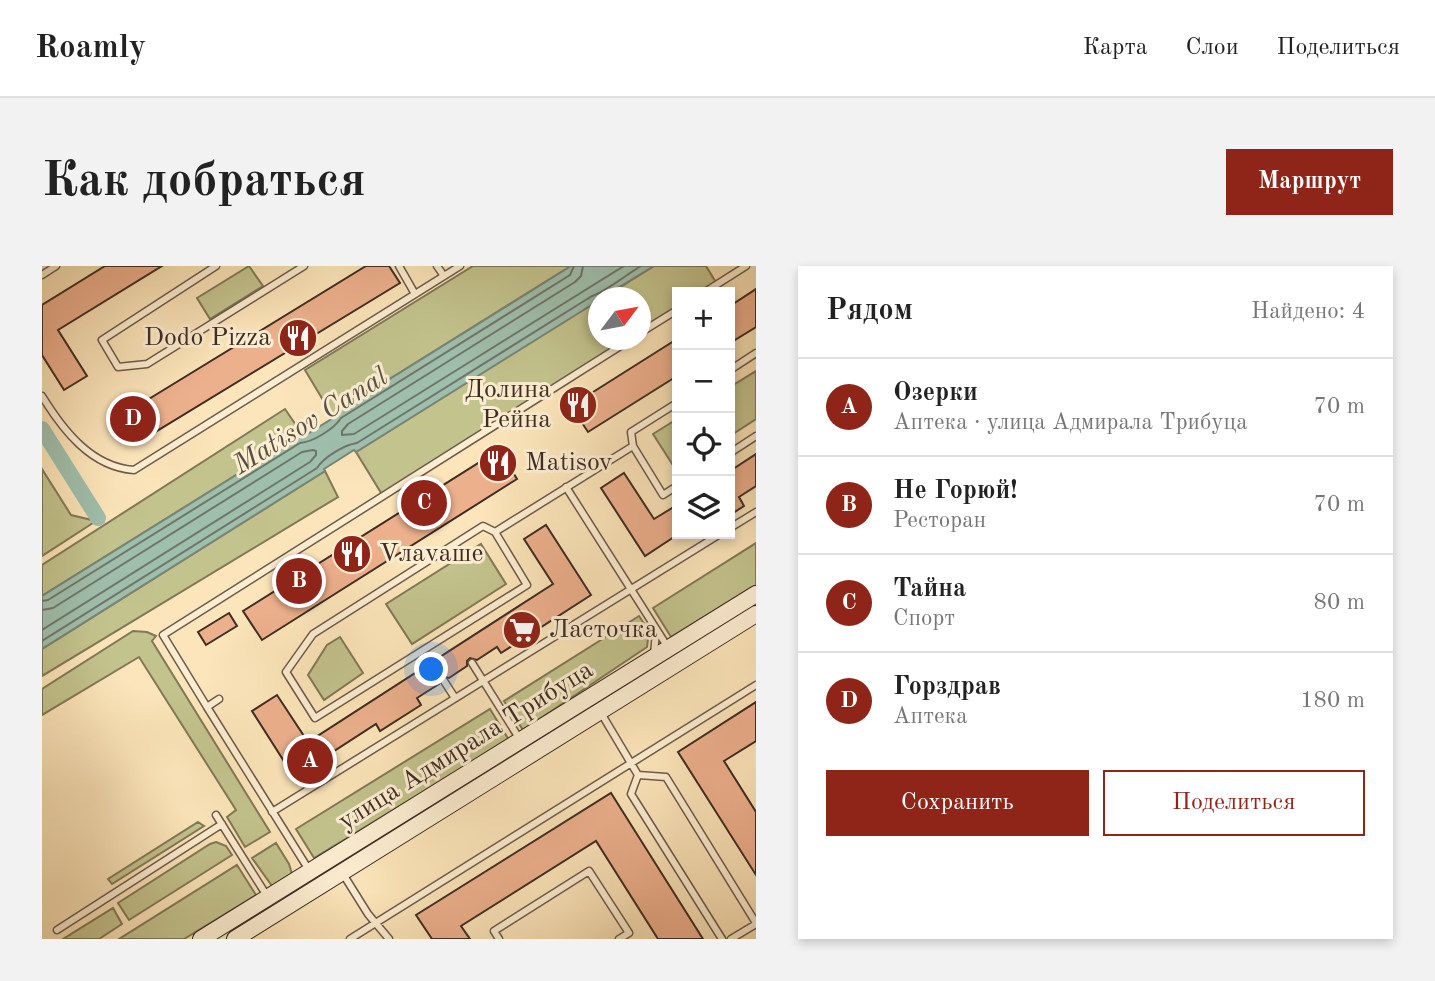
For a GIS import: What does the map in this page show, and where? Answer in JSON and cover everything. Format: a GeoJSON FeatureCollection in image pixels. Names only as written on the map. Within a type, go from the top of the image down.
{"type":"FeatureCollection","features":[{"type":"Feature","properties":{"kind":"street","name":"улица Адмирала Трибуца"},"geometry":{"type":"LineString","coordinates":[[201,939],[756,594]]}},
{"type":"Feature","properties":{"kind":"street","name":"улица Адмирала Трибуца"},"geometry":{"type":"LineString","coordinates":[[235,939],[756,614]]}},
{"type":"Feature","properties":{"kind":"lane"},"geometry":{"type":"LineString","coordinates":[[42,275],[56,266]]}},
{"type":"Feature","properties":{"kind":"lane"},"geometry":{"type":"LineString","coordinates":[[216,266],[102,340],[118,367],[147,364],[304,266]]}},
{"type":"Feature","properties":{"kind":"lane"},"geometry":{"type":"LineString","coordinates":[[398,266],[415,294]]}},
{"type":"Feature","properties":{"kind":"lane"},"geometry":{"type":"LineString","coordinates":[[438,266],[444,276]]}},
{"type":"Feature","properties":{"kind":"lane"},"geometry":{"type":"LineString","coordinates":[[42,396],[59,424],[85,450],[120,469],[134,470],[460,266]]}},
{"type":"Feature","properties":{"kind":"lane"},"geometry":{"type":"LineString","coordinates":[[713,287],[746,266]]}},
{"type":"Feature","properties":{"kind":"lane"},"geometry":{"type":"LineString","coordinates":[[651,326],[672,313]]}},
{"type":"Feature","properties":{"kind":"lane"},"geometry":{"type":"LineString","coordinates":[[319,887],[163,635],[615,350]]}},
{"type":"Feature","properties":{"kind":"lane"},"geometry":{"type":"LineString","coordinates":[[735,367],[756,353]]}},
{"type":"Feature","properties":{"kind":"lane"},"geometry":{"type":"LineString","coordinates":[[672,406],[631,432],[632,446],[663,495],[672,489]]}},
{"type":"Feature","properties":{"kind":"lane"},"geometry":{"type":"LineString","coordinates":[[735,450],[756,436]]}},
{"type":"Feature","properties":{"kind":"lane"},"geometry":{"type":"LineString","coordinates":[[495,532],[632,446]]}},
{"type":"Feature","properties":{"kind":"lane"},"geometry":{"type":"LineString","coordinates":[[566,487],[678,663]]}},
{"type":"Feature","properties":{"kind":"lane"},"geometry":{"type":"LineString","coordinates":[[735,525],[756,512]]}},
{"type":"Feature","properties":{"kind":"lane"},"geometry":{"type":"LineString","coordinates":[[483,526],[495,532],[527,585],[315,718],[286,672],[313,634],[483,526]]}},
{"type":"Feature","properties":{"kind":"lane"},"geometry":{"type":"LineString","coordinates":[[272,812],[712,539]]}},
{"type":"Feature","properties":{"kind":"lane"},"geometry":{"type":"LineString","coordinates":[[654,657],[656,629]]}},
{"type":"Feature","properties":{"kind":"lane"},"geometry":{"type":"LineString","coordinates":[[472,663],[530,755]]}},
{"type":"Feature","properties":{"kind":"lane"},"geometry":{"type":"LineString","coordinates":[[444,681],[455,698]]}},
{"type":"Feature","properties":{"kind":"lane"},"geometry":{"type":"LineString","coordinates":[[351,939],[756,685]]}},
{"type":"Feature","properties":{"kind":"lane"},"geometry":{"type":"LineString","coordinates":[[591,696],[638,775]]}},
{"type":"Feature","properties":{"kind":"lane"},"geometry":{"type":"LineString","coordinates":[[207,707],[219,699]]}},
{"type":"Feature","properties":{"kind":"lane"},"geometry":{"type":"LineString","coordinates":[[638,775],[666,777],[756,924],[731,939]]}},
{"type":"Feature","properties":{"kind":"lane"},"geometry":{"type":"LineString","coordinates":[[638,775],[631,794],[722,939]]}},
{"type":"Feature","properties":{"kind":"lane"},"geometry":{"type":"LineString","coordinates":[[216,816],[277,913]]}},
{"type":"Feature","properties":{"kind":"lane"},"geometry":{"type":"LineString","coordinates":[[57,930],[222,824]]}},
{"type":"Feature","properties":{"kind":"lane"},"geometry":{"type":"LineString","coordinates":[[332,857],[386,938]]}},
{"type":"Feature","properties":{"kind":"lane"},"geometry":{"type":"LineString","coordinates":[[499,939],[494,931],[589,870],[629,933],[620,939]]}},
{"type":"Feature","properties":{"kind":"green space"},"geometry":{"type":"Polygon","coordinates":[[[249,266],[263,286],[210,319],[197,298],[249,266]]]}},
{"type":"Feature","properties":{"kind":"green space"},"geometry":{"type":"Polygon","coordinates":[[[473,266],[571,266],[332,415],[305,370],[473,266]]]}},
{"type":"Feature","properties":{"kind":"green space"},"geometry":{"type":"Polygon","coordinates":[[[654,266],[706,266],[717,284],[712,287],[672,287],[672,313],[651,327],[651,287],[621,287],[654,266]]]}},
{"type":"Feature","properties":{"kind":"green space"},"geometry":{"type":"Polygon","coordinates":[[[588,306],[588,350],[614,350],[383,496],[356,452],[588,306]]]}},
{"type":"Feature","properties":{"kind":"green space"},"geometry":{"type":"Polygon","coordinates":[[[756,371],[756,419],[735,433],[735,413],[735,384],[756,371]]]}},
{"type":"Feature","properties":{"kind":"green space"},"geometry":{"type":"Polygon","coordinates":[[[285,409],[302,434],[42,596],[42,565],[285,409]]]}},
{"type":"Feature","properties":{"kind":"green space"},"geometry":{"type":"Polygon","coordinates":[[[672,422],[672,464],[653,434],[672,422]]]}},
{"type":"Feature","properties":{"kind":"green space"},"geometry":{"type":"Polygon","coordinates":[[[42,469],[71,515],[96,521],[42,556],[42,469]]]}},
{"type":"Feature","properties":{"kind":"green space"},"geometry":{"type":"Polygon","coordinates":[[[325,471],[338,497],[42,676],[42,649],[325,471]]]}},
{"type":"Feature","properties":{"kind":"green space"},"geometry":{"type":"Polygon","coordinates":[[[756,543],[756,585],[671,637],[653,608],[756,543]]]}},
{"type":"Feature","properties":{"kind":"green space"},"geometry":{"type":"Polygon","coordinates":[[[481,544],[506,584],[412,644],[386,604],[481,544]]]}},
{"type":"Feature","properties":{"kind":"green space"},"geometry":{"type":"Polygon","coordinates":[[[639,616],[649,631],[647,647],[523,730],[504,701],[639,616]]]}},
{"type":"Feature","properties":{"kind":"green space"},"geometry":{"type":"Polygon","coordinates":[[[133,631],[156,636],[152,641],[270,832],[245,847],[227,817],[236,810],[139,657],[42,715],[42,689],[133,631]]]}},
{"type":"Feature","properties":{"kind":"green space"},"geometry":{"type":"Polygon","coordinates":[[[340,637],[363,673],[324,700],[308,675],[327,645],[340,637]]]}},
{"type":"Feature","properties":{"kind":"green space"},"geometry":{"type":"Polygon","coordinates":[[[490,709],[509,740],[314,858],[296,829],[490,709]]]}},
{"type":"Feature","properties":{"kind":"green space"},"geometry":{"type":"Polygon","coordinates":[[[198,822],[204,826],[112,884],[108,879],[198,822]]]}},
{"type":"Feature","properties":{"kind":"green space"},"geometry":{"type":"Polygon","coordinates":[[[216,842],[226,846],[232,855],[129,920],[118,903],[216,842]]]}},
{"type":"Feature","properties":{"kind":"green space"},"geometry":{"type":"Polygon","coordinates":[[[276,843],[292,874],[272,886],[252,858],[276,843]]]}},
{"type":"Feature","properties":{"kind":"green space"},"geometry":{"type":"Polygon","coordinates":[[[237,865],[256,895],[184,939],[119,939],[237,865]]]}},
{"type":"Feature","properties":{"kind":"green space"},"geometry":{"type":"Polygon","coordinates":[[[113,908],[122,924],[99,939],[63,939],[113,908]]]}},
{"type":"Feature","properties":{"kind":"water"},"geometry":{"type":"Polygon","coordinates":[[[571,266],[654,266],[619,287],[588,287],[588,307],[356,452],[354,450],[324,469],[325,471],[42,649],[42,596],[302,434],[304,436],[333,418],[332,415],[571,266]]]}},
{"type":"Feature","properties":{"kind":"building"},"geometry":{"type":"Polygon","coordinates":[[[105,266],[162,266],[58,330],[87,376],[64,390],[42,355],[42,305],[105,266]]]}},
{"type":"Feature","properties":{"kind":"building"},"geometry":{"type":"Polygon","coordinates":[[[366,266],[389,266],[400,283],[142,440],[126,413],[366,266]]]}},
{"type":"Feature","properties":{"kind":"building"},"geometry":{"type":"Polygon","coordinates":[[[756,289],[756,327],[735,340],[735,303],[756,289]]]}},
{"type":"Feature","properties":{"kind":"building"},"geometry":{"type":"Polygon","coordinates":[[[672,342],[672,379],[588,432],[571,406],[672,342]]]}},
{"type":"Feature","properties":{"kind":"building"},"geometry":{"type":"Polygon","coordinates":[[[499,450],[517,479],[262,640],[243,611],[499,450]]]}},
{"type":"Feature","properties":{"kind":"building"},"geometry":{"type":"Polygon","coordinates":[[[756,454],[756,486],[739,497],[744,506],[735,512],[735,476],[735,468],[756,454]]]}},
{"type":"Feature","properties":{"kind":"building"},"geometry":{"type":"Polygon","coordinates":[[[624,473],[654,519],[672,508],[672,538],[645,556],[601,488],[624,473]]]}},
{"type":"Feature","properties":{"kind":"building"},"geometry":{"type":"Polygon","coordinates":[[[546,525],[591,595],[501,653],[497,647],[477,660],[470,658],[467,666],[449,678],[442,676],[439,684],[417,698],[421,705],[380,731],[376,724],[294,777],[252,711],[277,695],[308,742],[553,584],[524,539],[546,525]]]}},
{"type":"Feature","properties":{"kind":"building"},"geometry":{"type":"Polygon","coordinates":[[[229,613],[237,626],[206,645],[198,632],[229,613]]]}},
{"type":"Feature","properties":{"kind":"building"},"geometry":{"type":"Polygon","coordinates":[[[756,702],[756,741],[724,761],[756,812],[756,875],[678,752],[756,702]]]}},
{"type":"Feature","properties":{"kind":"building"},"geometry":{"type":"Polygon","coordinates":[[[611,793],[703,939],[658,939],[596,841],[461,926],[470,939],[432,939],[416,915],[611,793]]]}},
{"type":"Feature","properties":{"kind":"waterway"},"geometry":{"type":"LineString","coordinates":[[42,429],[98,518]]}},
{"type":"Feature","properties":{"kind":"place","name":"Dodo Pizza"},"geometry":{"type":"Point","coordinates":[298,338]}},
{"type":"Feature","properties":{"kind":"place","name":"Долина Рейна"},"geometry":{"type":"Point","coordinates":[578,405]}},
{"type":"Feature","properties":{"kind":"place","name":"Горздрав"},"geometry":{"type":"Point","coordinates":[133,419]}},
{"type":"Feature","properties":{"kind":"place","name":"Matisov"},"geometry":{"type":"Point","coordinates":[498,463]}},
{"type":"Feature","properties":{"kind":"place","name":"Тайна"},"geometry":{"type":"Point","coordinates":[424,503]}},
{"type":"Feature","properties":{"kind":"place","name":"Vлаvаше"},"geometry":{"type":"Point","coordinates":[352,554]}},
{"type":"Feature","properties":{"kind":"place","name":"Не Горюй!"},"geometry":{"type":"Point","coordinates":[299,581]}},
{"type":"Feature","properties":{"kind":"place","name":"Ласточка"},"geometry":{"type":"Point","coordinates":[522,630]}},
{"type":"Feature","properties":{"kind":"place","name":"Озерки"},"geometry":{"type":"Point","coordinates":[310,761]}},
{"type":"Feature","properties":{"kind":"water label","name":"Matisov Canal"},"geometry":{"type":"Point","coordinates":[311,422]}}]}
